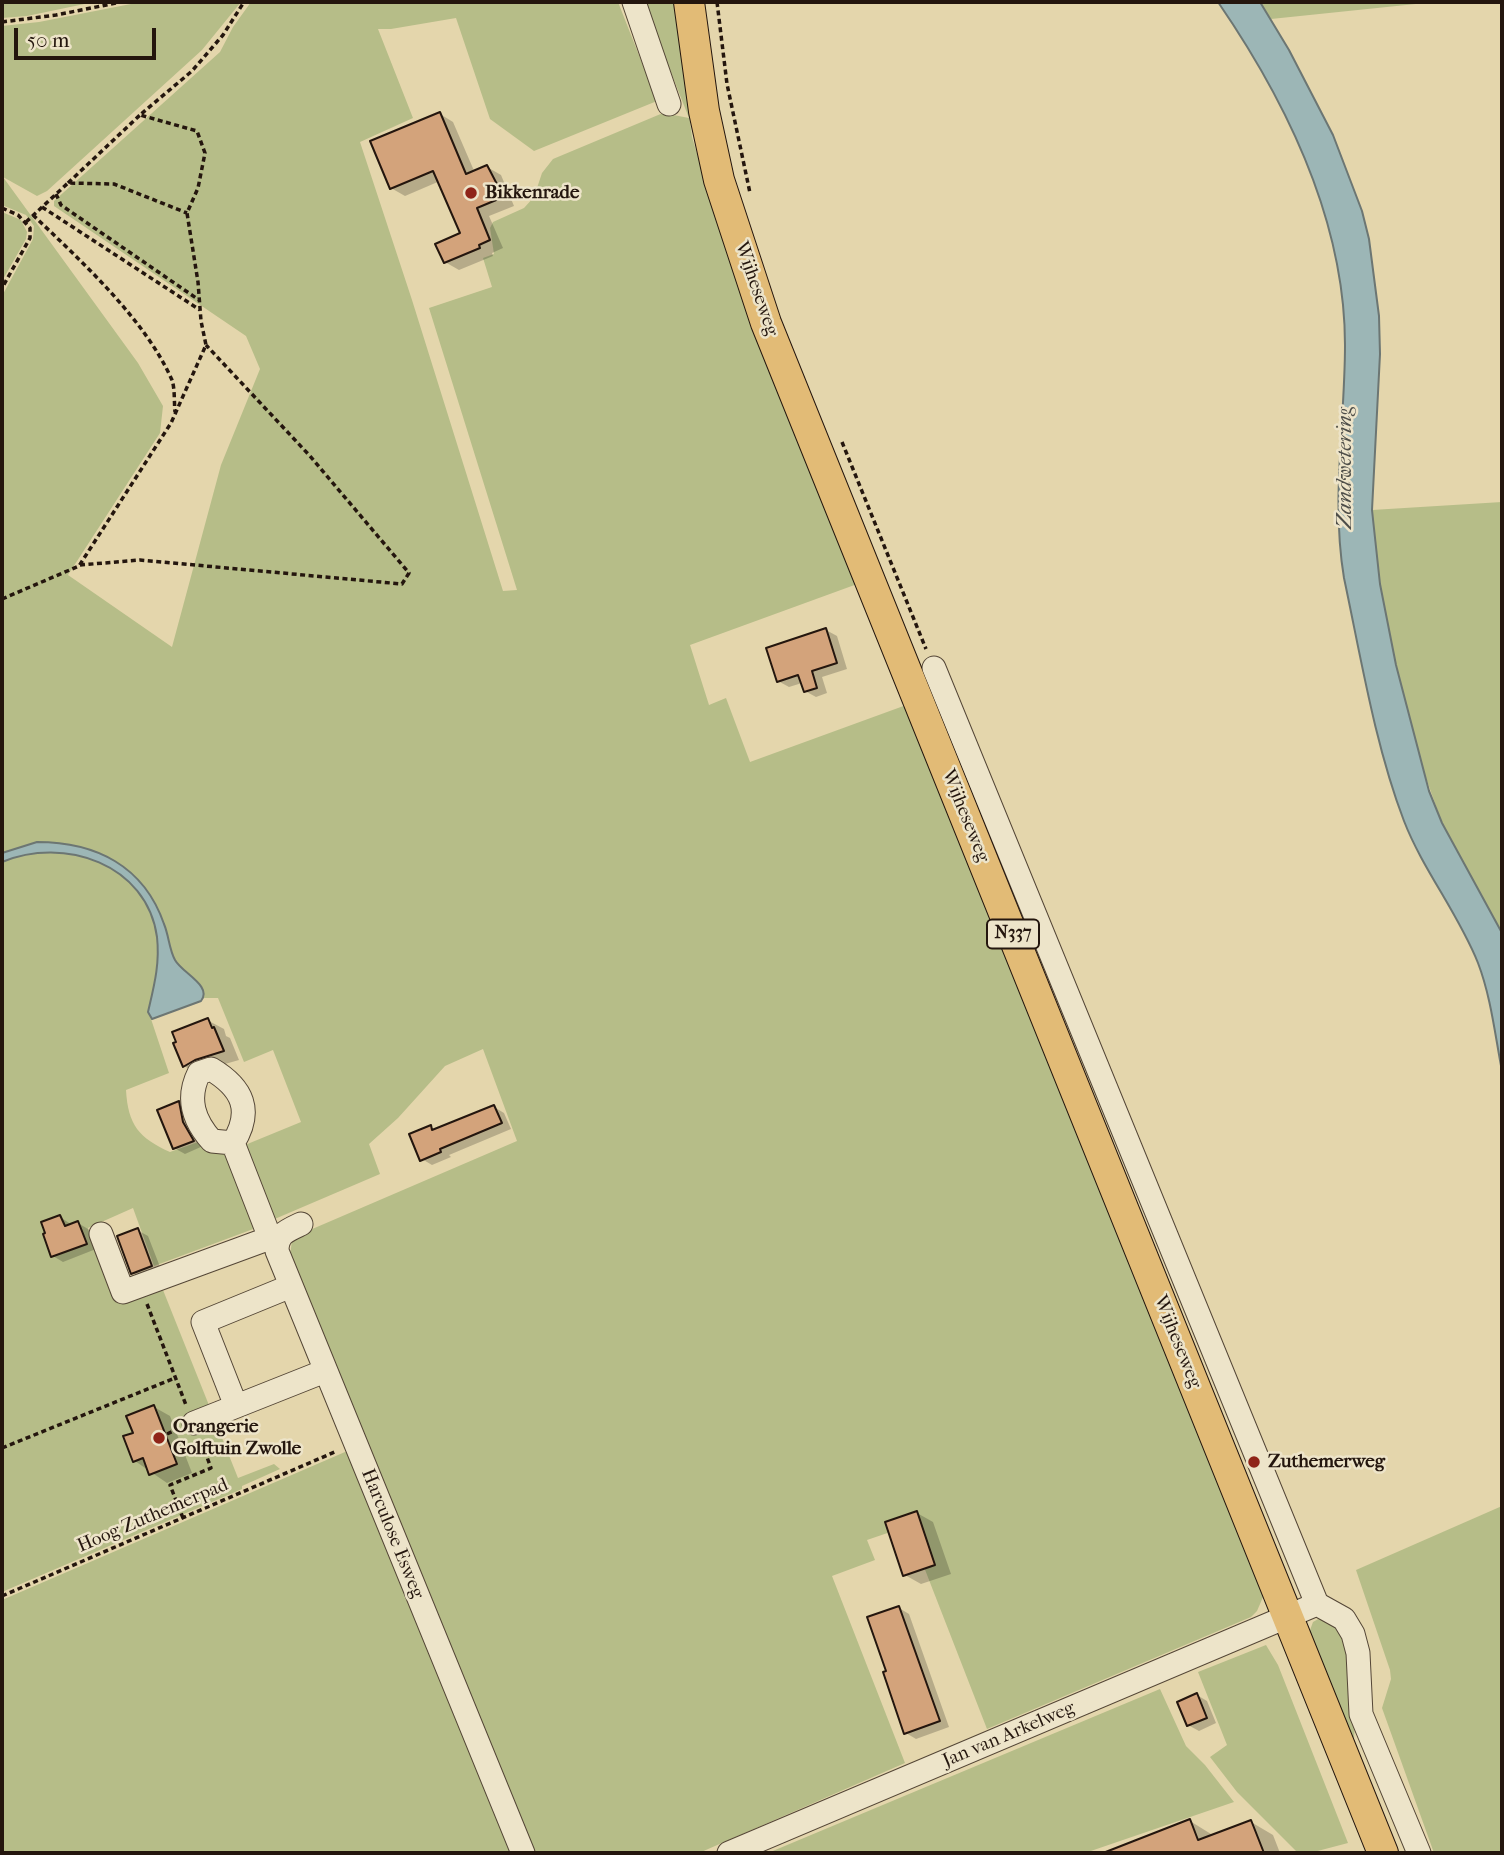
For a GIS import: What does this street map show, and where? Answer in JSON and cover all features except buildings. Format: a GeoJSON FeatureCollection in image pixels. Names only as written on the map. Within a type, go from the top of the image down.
{"type":"FeatureCollection","features":[{"type":"Feature","properties":{"kind":"main road","name":"Wijheseweg"},"geometry":{"type":"LineString","coordinates":[[689,2],[704,111],[719,180],[766,323],[1381,1847]]}},
{"type":"Feature","properties":{"kind":"street"},"geometry":{"type":"LineString","coordinates":[[634,2],[669,104]]}},
{"type":"Feature","properties":{"kind":"street","name":"Wijheseweg"},"geometry":{"type":"LineString","coordinates":[[934,668],[1317,1604]]}},
{"type":"Feature","properties":{"kind":"street","name":"Harculose Esweg"},"geometry":{"type":"LineString","coordinates":[[233,1143],[523,1853]]}},
{"type":"Feature","properties":{"kind":"street"},"geometry":{"type":"LineString","coordinates":[[101,1234],[122,1292],[273,1239],[300,1224]]}},
{"type":"Feature","properties":{"kind":"street"},"geometry":{"type":"LineString","coordinates":[[236,1406],[203,1322],[291,1286]]}},
{"type":"Feature","properties":{"kind":"street"},"geometry":{"type":"LineString","coordinates":[[194,1423],[325,1371]]}},
{"type":"Feature","properties":{"kind":"street"},"geometry":{"type":"LineString","coordinates":[[1288,1616],[1317,1604],[1344,1619],[1353,1634],[1358,1653],[1361,1714],[1419,1853]]}},
{"type":"Feature","properties":{"kind":"street","name":"Jan van Arkelweg"},"geometry":{"type":"LineString","coordinates":[[729,1853],[1288,1616]]}},
{"type":"Feature","properties":{"kind":"street","name":"Wijheseweg"},"geometry":{"type":"LineString","coordinates":[[1381,1847],[1409,1829]]}},
{"type":"Feature","properties":{"kind":"path"},"geometry":{"type":"LineString","coordinates":[[2,22],[121,2]]}},
{"type":"Feature","properties":{"kind":"path"},"geometry":{"type":"LineString","coordinates":[[26,222],[139,115],[192,71],[223,35],[244,2]]}},
{"type":"Feature","properties":{"kind":"path"},"geometry":{"type":"LineString","coordinates":[[717,2],[727,84],[751,194]]}},
{"type":"Feature","properties":{"kind":"path"},"geometry":{"type":"LineString","coordinates":[[2,599],[79,565],[140,560],[402,584],[409,573],[310,456],[206,345],[187,213],[198,188],[205,153],[197,131],[139,115]]}},
{"type":"Feature","properties":{"kind":"path"},"geometry":{"type":"LineString","coordinates":[[68,183],[114,184],[187,213]]}},
{"type":"Feature","properties":{"kind":"path"},"geometry":{"type":"LineString","coordinates":[[56,194],[61,205],[199,300]]}},
{"type":"Feature","properties":{"kind":"path"},"geometry":{"type":"LineString","coordinates":[[42,206],[200,310]]}},
{"type":"Feature","properties":{"kind":"path"},"geometry":{"type":"LineString","coordinates":[[2,208],[19,215],[30,228],[30,238],[2,288]]}},
{"type":"Feature","properties":{"kind":"path"},"geometry":{"type":"LineString","coordinates":[[33,215],[86,266],[145,335],[173,382],[175,414]]}},
{"type":"Feature","properties":{"kind":"path"},"geometry":{"type":"LineString","coordinates":[[79,565],[175,414],[206,345]]}},
{"type":"Feature","properties":{"kind":"path"},"geometry":{"type":"LineString","coordinates":[[841,439],[934,668]]}},
{"type":"Feature","properties":{"kind":"path"},"geometry":{"type":"LineString","coordinates":[[2,1448],[176,1378]]}},
{"type":"Feature","properties":{"kind":"path","name":"Hoog Zuthemerpad"},"geometry":{"type":"LineString","coordinates":[[2,1596],[355,1444]]}},
{"type":"Feature","properties":{"kind":"green space"},"geometry":{"type":"Polygon","coordinates":[[[2,2],[94,2],[27,16],[2,18],[2,2]]]}},
{"type":"Feature","properties":{"kind":"green space"},"geometry":{"type":"Polygon","coordinates":[[[241,2],[202,50],[47,191],[37,196],[3,177],[138,363],[163,406],[160,433],[68,575],[172,647],[221,465],[260,369],[246,336],[54,206],[54,201],[220,52],[233,27],[251,2],[618,2],[657,101],[534,151],[490,119],[456,18],[378,29],[413,118],[360,142],[503,591],[517,590],[429,308],[492,287],[483,258],[494,254],[490,228],[493,222],[524,208],[534,197],[542,173],[553,159],[663,113],[689,118],[643,2],[674,2],[692,137],[724,243],[860,583],[690,645],[709,705],[726,698],[750,762],[909,704],[1229,1502],[1263,1597],[1251,1617],[987,1729],[908,1526],[867,1540],[875,1560],[832,1576],[905,1763],[699,1853],[533,1853],[437,1611],[290,1256],[292,1240],[296,1236],[517,1141],[483,1049],[445,1066],[398,1118],[369,1144],[380,1174],[270,1221],[245,1145],[301,1122],[273,1050],[244,1062],[218,998],[204,998],[199,984],[178,964],[167,936],[157,939],[158,967],[150,1016],[169,1073],[126,1090],[129,1112],[143,1135],[170,1152],[198,1142],[208,1149],[227,1155],[256,1228],[154,1266],[133,1208],[88,1228],[117,1302],[161,1285],[238,1478],[274,1464],[280,1469],[242,1486],[242,1489],[2,1592],[2,296],[33,239],[34,226],[26,215],[2,205],[2,26],[39,22],[136,3],[241,2]]]}},
{"type":"Feature","properties":{"kind":"green space"},"geometry":{"type":"Polygon","coordinates":[[[1260,2],[1435,2],[1271,19],[1260,2]]]}},
{"type":"Feature","properties":{"kind":"green space"},"geometry":{"type":"Polygon","coordinates":[[[2,212],[21,220],[27,232],[26,239],[2,281],[2,212]]]}},
{"type":"Feature","properties":{"kind":"green space"},"geometry":{"type":"Polygon","coordinates":[[[1502,502],[1502,933],[1442,823],[1420,761],[1396,665],[1380,584],[1372,510],[1502,502]]]}},
{"type":"Feature","properties":{"kind":"green space"},"geometry":{"type":"Polygon","coordinates":[[[345,1452],[354,1453],[516,1853],[2,1853],[2,1600],[345,1452]]]}},
{"type":"Feature","properties":{"kind":"green space"},"geometry":{"type":"Polygon","coordinates":[[[1502,1506],[1502,1849],[1501,1853],[1434,1853],[1382,1708],[1391,1679],[1390,1670],[1356,1570],[1502,1506]]]}},
{"type":"Feature","properties":{"kind":"green space"},"geometry":{"type":"Polygon","coordinates":[[[1320,1618],[1342,1624],[1357,1692],[1354,1739],[1309,1633],[1313,1622],[1320,1618]]]}},
{"type":"Feature","properties":{"kind":"green space"},"geometry":{"type":"Polygon","coordinates":[[[1266,1645],[1278,1665],[1348,1843],[1310,1853],[1296,1851],[1237,1792],[1210,1757],[1227,1745],[1198,1672],[1266,1645]]]}},
{"type":"Feature","properties":{"kind":"green space"},"geometry":{"type":"Polygon","coordinates":[[[1160,1689],[1186,1746],[1234,1802],[1085,1853],[768,1853],[1160,1689]]]}},
{"type":"Feature","properties":{"kind":"water","name":"Zandwetering"},"geometry":{"type":"Polygon","coordinates":[[[1218,2],[1260,2],[1289,50],[1333,135],[1362,211],[1369,239],[1379,316],[1380,354],[1372,510],[1380,584],[1396,665],[1429,791],[1442,823],[1502,933],[1502,1071],[1478,963],[1412,839],[1394,792],[1356,639],[1340,549],[1339,491],[1345,345],[1335,253],[1307,164],[1288,122],[1267,80],[1218,2]]]}},
{"type":"Feature","properties":{"kind":"water"},"geometry":{"type":"Polygon","coordinates":[[[37,842],[59,843],[98,853],[131,873],[155,904],[175,960],[203,990],[201,1001],[152,1019],[148,1012],[157,966],[157,937],[150,912],[137,891],[120,874],[99,862],[76,855],[51,852],[2,862],[2,853],[37,842]]]}},
{"type":"Feature","properties":{"kind":"place","name":"Bikkenrade"},"geometry":{"type":"Point","coordinates":[471,193]}},
{"type":"Feature","properties":{"kind":"place","name":"Orangerie Golftuin Zwolle"},"geometry":{"type":"Point","coordinates":[159,1438]}},
{"type":"Feature","properties":{"kind":"place","name":"Zuthemerweg"},"geometry":{"type":"Point","coordinates":[1254,1462]}}]}
